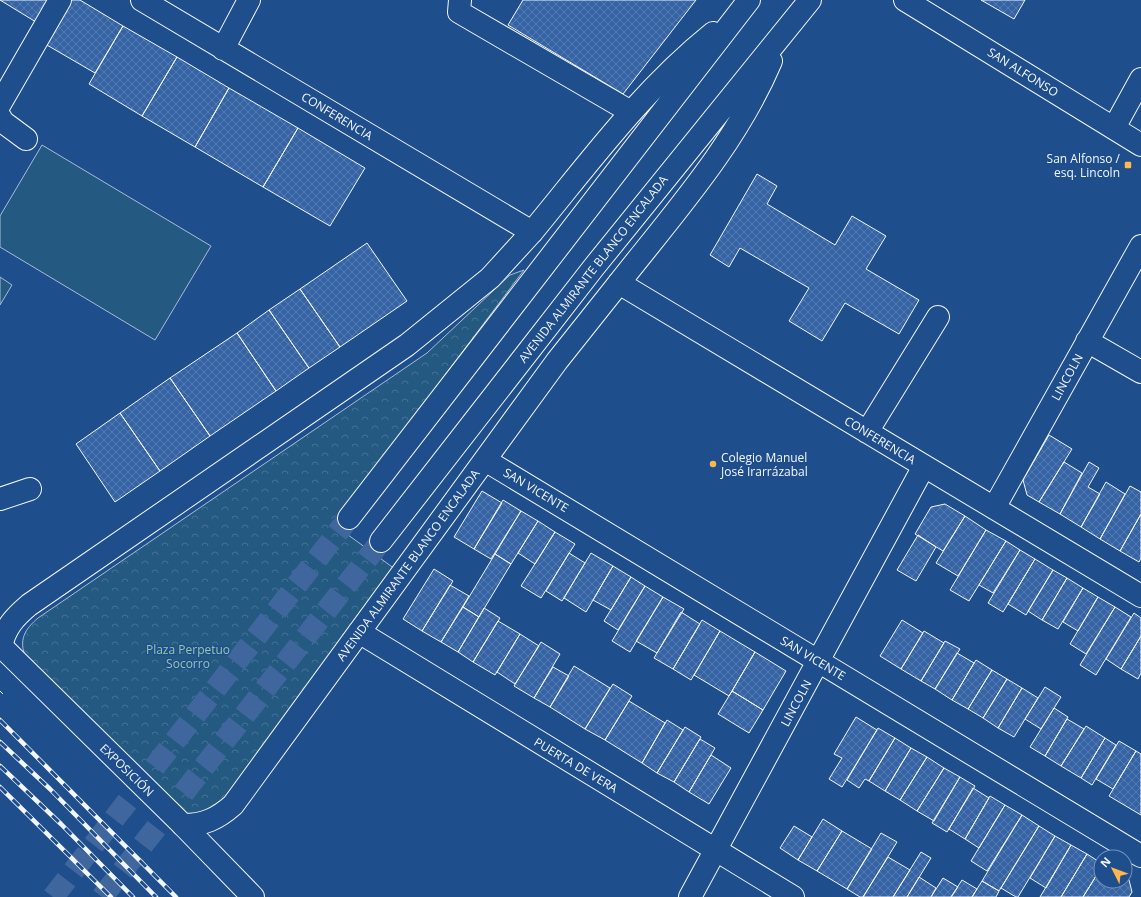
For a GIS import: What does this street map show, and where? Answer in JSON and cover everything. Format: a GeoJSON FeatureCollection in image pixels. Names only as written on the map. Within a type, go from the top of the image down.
{"type":"FeatureCollection","features":[{"type":"Feature","properties":{"kind":"street"},"geometry":{"type":"LineString","coordinates":[[0,104],[60,0]]}},
{"type":"Feature","properties":{"kind":"street","name":"CONFERENCIA"},"geometry":{"type":"LineString","coordinates":[[142,0],[532,232]]}},
{"type":"Feature","properties":{"kind":"street"},"geometry":{"type":"LineString","coordinates":[[223,49],[250,0]]}},
{"type":"Feature","properties":{"kind":"street"},"geometry":{"type":"LineString","coordinates":[[460,0],[459,12],[631,112]]}},
{"type":"Feature","properties":{"kind":"street","name":"AVENIDA ALMIRANTE BLANCO ENCALADA"},"geometry":{"type":"LineString","coordinates":[[381,541],[599,261],[810,0]]}},
{"type":"Feature","properties":{"kind":"street","name":"SAN ALFONSO"},"geometry":{"type":"LineString","coordinates":[[905,0],[1141,145]]}},
{"type":"Feature","properties":{"kind":"street"},"geometry":{"type":"LineString","coordinates":[[1,646],[8,626],[29,605],[407,345],[490,278],[532,232],[631,112],[662,78],[686,55],[743,7]]}},
{"type":"Feature","properties":{"kind":"street"},"geometry":{"type":"LineString","coordinates":[[350,518],[743,7]]}},
{"type":"Feature","properties":{"kind":"street","name":"AVENIDA ALMIRANTE BLANCO ENCALADA"},"geometry":{"type":"LineString","coordinates":[[183,825],[197,825],[212,821],[232,805],[557,362],[726,144],[760,87],[782,36]]}},
{"type":"Feature","properties":{"kind":"street"},"geometry":{"type":"LineString","coordinates":[[1114,128],[1141,79]]}},
{"type":"Feature","properties":{"kind":"street"},"geometry":{"type":"LineString","coordinates":[[0,117],[3,122],[26,139]]}},
{"type":"Feature","properties":{"kind":"street","name":"LINCOLN"},"geometry":{"type":"LineString","coordinates":[[994,508],[1141,246]]}},
{"type":"Feature","properties":{"kind":"street","name":"CONFERENCIA"},"geometry":{"type":"LineString","coordinates":[[619,283],[1141,596]]}},
{"type":"Feature","properties":{"kind":"street"},"geometry":{"type":"LineString","coordinates":[[867,432],[938,317]]}},
{"type":"Feature","properties":{"kind":"street"},"geometry":{"type":"LineString","coordinates":[[1087,341],[1141,372]]}},
{"type":"Feature","properties":{"kind":"street","name":"SAN VICENTE"},"geometry":{"type":"LineString","coordinates":[[485,460],[1141,856]]}},
{"type":"Feature","properties":{"kind":"street","name":"LINCOLN"},"geometry":{"type":"LineString","coordinates":[[690,897],[924,466]]}},
{"type":"Feature","properties":{"kind":"street"},"geometry":{"type":"LineString","coordinates":[[0,499],[30,489]]}},
{"type":"Feature","properties":{"kind":"street","name":"PUERTA DE VERA"},"geometry":{"type":"LineString","coordinates":[[359,632],[793,897]]}},
{"type":"Feature","properties":{"kind":"street","name":"EXPOSICIÓN"},"geometry":{"type":"LineString","coordinates":[[1,646],[183,825],[253,897]]}},
{"type":"Feature","properties":{"kind":"green space"},"geometry":{"type":"Polygon","coordinates":[[[42,145],[211,246],[155,340],[0,247],[0,216],[42,145]]]}},
{"type":"Feature","properties":{"kind":"green space","name":"Plaza Perpetuo Socorro"},"geometry":{"type":"Polygon","coordinates":[[[524,270],[333,524],[395,569],[221,809],[192,815],[183,813],[26,658],[23,640],[26,631],[38,618],[427,353],[510,275],[524,270]]]}},
{"type":"Feature","properties":{"kind":"green space"},"geometry":{"type":"Polygon","coordinates":[[[0,277],[12,285],[0,305],[0,277]]]}},
{"type":"Feature","properties":{"kind":"building"},"geometry":{"type":"Polygon","coordinates":[[[0,0],[49,0],[36,22],[0,0]]]}},
{"type":"Feature","properties":{"kind":"building"},"geometry":{"type":"Polygon","coordinates":[[[65,0],[80,0],[123,26],[95,73],[40,41],[65,0]]]}},
{"type":"Feature","properties":{"kind":"building"},"geometry":{"type":"Polygon","coordinates":[[[523,0],[696,0],[623,94],[508,25],[523,0]]]}},
{"type":"Feature","properties":{"kind":"building"},"geometry":{"type":"Polygon","coordinates":[[[981,0],[1025,0],[1014,19],[981,0]]]}},
{"type":"Feature","properties":{"kind":"building"},"geometry":{"type":"Polygon","coordinates":[[[123,26],[177,57],[142,116],[89,84],[123,26]]]}},
{"type":"Feature","properties":{"kind":"building"},"geometry":{"type":"Polygon","coordinates":[[[177,57],[229,88],[195,147],[142,116],[177,57]]]}},
{"type":"Feature","properties":{"kind":"building"},"geometry":{"type":"Polygon","coordinates":[[[229,88],[298,128],[263,187],[195,147],[229,88]]]}},
{"type":"Feature","properties":{"kind":"building"},"geometry":{"type":"Polygon","coordinates":[[[298,128],[365,168],[330,226],[263,187],[298,128]]]}},
{"type":"Feature","properties":{"kind":"building"},"geometry":{"type":"Polygon","coordinates":[[[757,174],[777,186],[767,204],[835,245],[852,216],[886,236],[866,269],[919,300],[899,334],[845,303],[822,341],[789,321],[809,288],[740,248],[729,267],[710,255],[757,174]]]}},
{"type":"Feature","properties":{"kind":"building"},"geometry":{"type":"Polygon","coordinates":[[[367,243],[407,301],[340,347],[300,289],[367,243]]]}},
{"type":"Feature","properties":{"kind":"building"},"geometry":{"type":"Polygon","coordinates":[[[300,289],[340,347],[309,368],[269,310],[300,289]]]}},
{"type":"Feature","properties":{"kind":"building"},"geometry":{"type":"Polygon","coordinates":[[[269,310],[309,368],[276,391],[237,333],[269,310]]]}},
{"type":"Feature","properties":{"kind":"building"},"geometry":{"type":"Polygon","coordinates":[[[237,333],[276,391],[210,436],[170,378],[237,333]]]}},
{"type":"Feature","properties":{"kind":"building"},"geometry":{"type":"Polygon","coordinates":[[[170,378],[210,436],[160,471],[120,413],[170,378]]]}},
{"type":"Feature","properties":{"kind":"building"},"geometry":{"type":"Polygon","coordinates":[[[120,413],[160,471],[115,502],[76,444],[120,413]]]}},
{"type":"Feature","properties":{"kind":"building"},"geometry":{"type":"Polygon","coordinates":[[[1049,435],[1072,449],[1039,502],[1027,495],[1023,480],[1049,435]]]}},
{"type":"Feature","properties":{"kind":"building"},"geometry":{"type":"Polygon","coordinates":[[[1064,462],[1082,473],[1060,514],[1039,502],[1064,462]]]}},
{"type":"Feature","properties":{"kind":"building"},"geometry":{"type":"Polygon","coordinates":[[[1089,462],[1099,468],[1088,487],[1100,494],[1081,527],[1060,514],[1089,462]]]}},
{"type":"Feature","properties":{"kind":"building"},"geometry":{"type":"Polygon","coordinates":[[[1106,482],[1125,494],[1100,539],[1081,527],[1106,482]]]}},
{"type":"Feature","properties":{"kind":"building"},"geometry":{"type":"Polygon","coordinates":[[[1130,486],[1141,492],[1141,514],[1120,551],[1100,539],[1130,486]]]}},
{"type":"Feature","properties":{"kind":"building"},"geometry":{"type":"Polygon","coordinates":[[[482,491],[502,503],[474,549],[454,537],[482,491]]]}},
{"type":"Feature","properties":{"kind":"building"},"geometry":{"type":"Polygon","coordinates":[[[503,500],[521,511],[491,559],[474,549],[503,500]]]}},
{"type":"Feature","properties":{"kind":"building"},"geometry":{"type":"Polygon","coordinates":[[[945,504],[965,516],[943,551],[915,534],[931,507],[945,504]]]}},
{"type":"Feature","properties":{"kind":"building"},"geometry":{"type":"Polygon","coordinates":[[[521,511],[538,521],[511,564],[495,554],[521,511]]]}},
{"type":"Feature","properties":{"kind":"building"},"geometry":{"type":"Polygon","coordinates":[[[1141,514],[1141,558],[1139,562],[1120,551],[1141,514]]]}},
{"type":"Feature","properties":{"kind":"building"},"geometry":{"type":"Polygon","coordinates":[[[965,516],[986,530],[958,576],[936,563],[965,516]]]}},
{"type":"Feature","properties":{"kind":"building"},"geometry":{"type":"Polygon","coordinates":[[[538,521],[555,532],[535,564],[518,553],[538,521]]]}},
{"type":"Feature","properties":{"kind":"building"},"geometry":{"type":"Polygon","coordinates":[[[986,530],[1006,541],[969,601],[950,590],[986,530]]]}},
{"type":"Feature","properties":{"kind":"building"},"geometry":{"type":"Polygon","coordinates":[[[555,532],[575,544],[541,598],[521,586],[555,532]]]}},
{"type":"Feature","properties":{"kind":"building"},"geometry":{"type":"Polygon","coordinates":[[[918,535],[936,547],[916,581],[897,570],[918,535]]]}},
{"type":"Feature","properties":{"kind":"building"},"geometry":{"type":"Polygon","coordinates":[[[1006,541],[1020,550],[993,593],[979,585],[1006,541]]]}},
{"type":"Feature","properties":{"kind":"building"},"geometry":{"type":"Polygon","coordinates":[[[1020,550],[1035,559],[1003,612],[988,603],[1020,550]]]}},
{"type":"Feature","properties":{"kind":"building"},"geometry":{"type":"Polygon","coordinates":[[[569,553],[585,563],[562,601],[546,591],[569,553]]]}},
{"type":"Feature","properties":{"kind":"building"},"geometry":{"type":"Polygon","coordinates":[[[591,553],[613,566],[586,612],[564,598],[591,553]]]}},
{"type":"Feature","properties":{"kind":"building"},"geometry":{"type":"Polygon","coordinates":[[[495,554],[511,564],[479,617],[463,607],[495,554]]]}},
{"type":"Feature","properties":{"kind":"building"},"geometry":{"type":"Polygon","coordinates":[[[1035,559],[1053,570],[1026,615],[1008,604],[1035,559]]]}},
{"type":"Feature","properties":{"kind":"building"},"geometry":{"type":"Polygon","coordinates":[[[613,566],[631,577],[611,610],[593,600],[613,566]]]}},
{"type":"Feature","properties":{"kind":"building"},"geometry":{"type":"Polygon","coordinates":[[[434,569],[453,581],[422,631],[403,619],[434,569]]]}},
{"type":"Feature","properties":{"kind":"building"},"geometry":{"type":"Polygon","coordinates":[[[1053,570],[1067,578],[1042,620],[1028,611],[1053,570]]]}},
{"type":"Feature","properties":{"kind":"building"},"geometry":{"type":"Polygon","coordinates":[[[631,577],[645,586],[618,630],[604,621],[631,577]]]}},
{"type":"Feature","properties":{"kind":"building"},"geometry":{"type":"Polygon","coordinates":[[[1067,578],[1083,588],[1058,629],[1042,620],[1067,578]]]}},
{"type":"Feature","properties":{"kind":"building"},"geometry":{"type":"Polygon","coordinates":[[[450,585],[469,596],[441,642],[422,631],[450,585]]]}},
{"type":"Feature","properties":{"kind":"building"},"geometry":{"type":"Polygon","coordinates":[[[645,586],[663,597],[630,652],[612,641],[645,586]]]}},
{"type":"Feature","properties":{"kind":"building"},"geometry":{"type":"Polygon","coordinates":[[[1083,588],[1098,597],[1078,631],[1063,622],[1083,588]]]}},
{"type":"Feature","properties":{"kind":"building"},"geometry":{"type":"Polygon","coordinates":[[[663,597],[684,609],[657,653],[636,641],[663,597]]]}},
{"type":"Feature","properties":{"kind":"building"},"geometry":{"type":"Polygon","coordinates":[[[1098,597],[1115,607],[1086,654],[1070,644],[1098,597]]]}},
{"type":"Feature","properties":{"kind":"building"},"geometry":{"type":"Polygon","coordinates":[[[463,607],[479,617],[458,652],[441,642],[463,607]]]}},
{"type":"Feature","properties":{"kind":"building"},"geometry":{"type":"Polygon","coordinates":[[[1115,607],[1131,617],[1096,675],[1080,665],[1115,607]]]}},
{"type":"Feature","properties":{"kind":"building"},"geometry":{"type":"Polygon","coordinates":[[[484,608],[500,618],[473,662],[458,652],[484,608]]]}},
{"type":"Feature","properties":{"kind":"building"},"geometry":{"type":"Polygon","coordinates":[[[681,612],[700,624],[673,669],[654,658],[681,612]]]}},
{"type":"Feature","properties":{"kind":"building"},"geometry":{"type":"Polygon","coordinates":[[[1134,613],[1141,618],[1141,636],[1121,669],[1106,659],[1134,613]]]}},
{"type":"Feature","properties":{"kind":"building"},"geometry":{"type":"Polygon","coordinates":[[[702,620],[720,631],[691,680],[673,669],[702,620]]]}},
{"type":"Feature","properties":{"kind":"building"},"geometry":{"type":"Polygon","coordinates":[[[902,620],[923,633],[901,669],[880,656],[902,620]]]}},
{"type":"Feature","properties":{"kind":"building"},"geometry":{"type":"Polygon","coordinates":[[[498,621],[520,634],[495,675],[473,662],[498,621]]]}},
{"type":"Feature","properties":{"kind":"building"},"geometry":{"type":"Polygon","coordinates":[[[720,631],[755,652],[729,696],[694,675],[720,631]]]}},
{"type":"Feature","properties":{"kind":"building"},"geometry":{"type":"Polygon","coordinates":[[[924,631],[944,643],[921,681],[901,669],[924,631]]]}},
{"type":"Feature","properties":{"kind":"building"},"geometry":{"type":"Polygon","coordinates":[[[520,634],[539,646],[515,684],[497,672],[520,634]]]}},
{"type":"Feature","properties":{"kind":"building"},"geometry":{"type":"Polygon","coordinates":[[[1141,636],[1141,673],[1138,679],[1121,669],[1141,636]]]}},
{"type":"Feature","properties":{"kind":"building"},"geometry":{"type":"Polygon","coordinates":[[[945,641],[960,649],[935,689],[921,681],[945,641]]]}},
{"type":"Feature","properties":{"kind":"building"},"geometry":{"type":"Polygon","coordinates":[[[541,642],[560,654],[534,698],[514,686],[541,642]]]}},
{"type":"Feature","properties":{"kind":"building"},"geometry":{"type":"Polygon","coordinates":[[[755,652],[786,671],[763,710],[732,691],[755,652]]]}},
{"type":"Feature","properties":{"kind":"building"},"geometry":{"type":"Polygon","coordinates":[[[957,653],[974,663],[952,700],[935,689],[957,653]]]}},
{"type":"Feature","properties":{"kind":"building"},"geometry":{"type":"Polygon","coordinates":[[[976,660],[992,670],[968,709],[952,700],[976,660]]]}},
{"type":"Feature","properties":{"kind":"building"},"geometry":{"type":"Polygon","coordinates":[[[574,666],[610,688],[585,729],[550,707],[574,666]]]}},
{"type":"Feature","properties":{"kind":"building"},"geometry":{"type":"Polygon","coordinates":[[[553,667],[569,676],[550,707],[534,698],[553,667]]]}},
{"type":"Feature","properties":{"kind":"building"},"geometry":{"type":"Polygon","coordinates":[[[992,670],[1007,679],[983,718],[968,709],[992,670]]]}},
{"type":"Feature","properties":{"kind":"building"},"geometry":{"type":"Polygon","coordinates":[[[1007,679],[1022,688],[998,728],[983,718],[1007,679]]]}},
{"type":"Feature","properties":{"kind":"building"},"geometry":{"type":"Polygon","coordinates":[[[613,684],[632,696],[605,740],[585,729],[613,684]]]}},
{"type":"Feature","properties":{"kind":"building"},"geometry":{"type":"Polygon","coordinates":[[[1045,687],[1061,697],[1041,729],[1025,719],[1045,687]]]}},
{"type":"Feature","properties":{"kind":"building"},"geometry":{"type":"Polygon","coordinates":[[[1022,688],[1038,698],[1014,737],[998,728],[1022,688]]]}},
{"type":"Feature","properties":{"kind":"building"},"geometry":{"type":"Polygon","coordinates":[[[732,691],[763,710],[749,733],[718,714],[732,691]]]}},
{"type":"Feature","properties":{"kind":"building"},"geometry":{"type":"Polygon","coordinates":[[[629,701],[665,723],[642,763],[605,740],[629,701]]]}},
{"type":"Feature","properties":{"kind":"building"},"geometry":{"type":"Polygon","coordinates":[[[1054,708],[1068,717],[1045,756],[1030,747],[1054,708]]]}},
{"type":"Feature","properties":{"kind":"building"},"geometry":{"type":"Polygon","coordinates":[[[856,717],[877,730],[842,787],[829,779],[842,758],[834,754],[856,717]]]}},
{"type":"Feature","properties":{"kind":"building"},"geometry":{"type":"Polygon","coordinates":[[[1067,719],[1084,729],[1061,766],[1045,756],[1067,719]]]}},
{"type":"Feature","properties":{"kind":"building"},"geometry":{"type":"Polygon","coordinates":[[[667,720],[683,730],[657,773],[642,763],[667,720]]]}},
{"type":"Feature","properties":{"kind":"building"},"geometry":{"type":"Polygon","coordinates":[[[1086,726],[1105,738],[1081,778],[1061,766],[1086,726]]]}},
{"type":"Feature","properties":{"kind":"building"},"geometry":{"type":"Polygon","coordinates":[[[685,727],[701,737],[674,782],[657,773],[685,727]]]}},
{"type":"Feature","properties":{"kind":"building"},"geometry":{"type":"Polygon","coordinates":[[[878,728],[895,738],[869,781],[865,779],[859,788],[847,780],[878,728]]]}},
{"type":"Feature","properties":{"kind":"building"},"geometry":{"type":"Polygon","coordinates":[[[895,738],[911,748],[885,791],[869,781],[895,738]]]}},
{"type":"Feature","properties":{"kind":"building"},"geometry":{"type":"Polygon","coordinates":[[[1105,738],[1116,745],[1092,785],[1081,778],[1105,738]]]}},
{"type":"Feature","properties":{"kind":"building"},"geometry":{"type":"Polygon","coordinates":[[[700,739],[715,748],[689,792],[674,782],[700,739]]]}},
{"type":"Feature","properties":{"kind":"building"},"geometry":{"type":"Polygon","coordinates":[[[1119,741],[1136,751],[1113,789],[1096,779],[1119,741]]]}},
{"type":"Feature","properties":{"kind":"building"},"geometry":{"type":"Polygon","coordinates":[[[911,748],[927,757],[900,800],[885,791],[911,748]]]}},
{"type":"Feature","properties":{"kind":"building"},"geometry":{"type":"Polygon","coordinates":[[[1136,751],[1141,754],[1141,815],[1109,796],[1136,751]]]}},
{"type":"Feature","properties":{"kind":"building"},"geometry":{"type":"Polygon","coordinates":[[[711,755],[731,768],[709,804],[689,792],[711,755]]]}},
{"type":"Feature","properties":{"kind":"building"},"geometry":{"type":"Polygon","coordinates":[[[927,757],[944,768],[917,811],[900,800],[927,757]]]}},
{"type":"Feature","properties":{"kind":"building"},"geometry":{"type":"Polygon","coordinates":[[[944,768],[960,777],[934,821],[917,811],[944,768]]]}},
{"type":"Feature","properties":{"kind":"building"},"geometry":{"type":"Polygon","coordinates":[[[960,777],[975,786],[947,832],[932,823],[960,777]]]}},
{"type":"Feature","properties":{"kind":"building"},"geometry":{"type":"Polygon","coordinates":[[[973,788],[989,798],[965,839],[949,829],[973,788]]]}},
{"type":"Feature","properties":{"kind":"building"},"geometry":{"type":"Polygon","coordinates":[[[990,796],[1005,805],[979,848],[965,839],[990,796]]]}},
{"type":"Feature","properties":{"kind":"building"},"geometry":{"type":"Polygon","coordinates":[[[1005,805],[1022,815],[987,871],[971,861],[1005,805]]]}},
{"type":"Feature","properties":{"kind":"building"},"geometry":{"type":"Polygon","coordinates":[[[1022,815],[1039,826],[999,891],[982,881],[1022,815]]]}},
{"type":"Feature","properties":{"kind":"building"},"geometry":{"type":"Polygon","coordinates":[[[823,819],[842,831],[817,871],[798,860],[823,819]]]}},
{"type":"Feature","properties":{"kind":"building"},"geometry":{"type":"Polygon","coordinates":[[[794,826],[812,837],[798,860],[780,848],[794,826]]]}},
{"type":"Feature","properties":{"kind":"building"},"geometry":{"type":"Polygon","coordinates":[[[1039,826],[1055,836],[1018,897],[1016,897],[1001,888],[1039,826]]]}},
{"type":"Feature","properties":{"kind":"building"},"geometry":{"type":"Polygon","coordinates":[[[842,831],[872,849],[847,889],[817,871],[842,831]]]}},
{"type":"Feature","properties":{"kind":"building"},"geometry":{"type":"Polygon","coordinates":[[[881,833],[897,842],[863,897],[860,897],[847,889],[881,833]]]}},
{"type":"Feature","properties":{"kind":"building"},"geometry":{"type":"Polygon","coordinates":[[[1055,836],[1071,845],[1046,888],[1030,878],[1055,836]]]}},
{"type":"Feature","properties":{"kind":"building"},"geometry":{"type":"Polygon","coordinates":[[[1071,845],[1087,854],[1061,897],[1040,897],[1071,845]]]}},
{"type":"Feature","properties":{"kind":"building"},"geometry":{"type":"Polygon","coordinates":[[[921,852],[931,858],[907,897],[893,897],[921,852]]]}},
{"type":"Feature","properties":{"kind":"building"},"geometry":{"type":"Polygon","coordinates":[[[1087,854],[1093,858],[1093,881],[1083,897],[1061,897],[1087,854]]]}},
{"type":"Feature","properties":{"kind":"building"},"geometry":{"type":"Polygon","coordinates":[[[888,857],[910,870],[893,897],[863,897],[888,857]]]}},
{"type":"Feature","properties":{"kind":"building"},"geometry":{"type":"Polygon","coordinates":[[[919,877],[936,888],[931,897],[907,897],[919,877]]]}},
{"type":"Feature","properties":{"kind":"building"},"geometry":{"type":"Polygon","coordinates":[[[943,878],[958,887],[951,897],[931,897],[943,878]]]}},
{"type":"Feature","properties":{"kind":"building"},"geometry":{"type":"Polygon","coordinates":[[[962,880],[977,889],[972,897],[951,897],[962,880]]]}},
{"type":"Feature","properties":{"kind":"building"},"geometry":{"type":"Polygon","coordinates":[[[982,881],[999,891],[996,897],[972,897],[982,881]]]}},
{"type":"Feature","properties":{"kind":"building"},"geometry":{"type":"Polygon","coordinates":[[[1093,881],[1093,889],[1131,889],[1132,892],[1129,897],[1083,897],[1093,881]]]}},
{"type":"Feature","properties":{"kind":"tunnel"},"geometry":{"type":"LineString","coordinates":[[53,897],[349,518]]}},
{"type":"Feature","properties":{"kind":"tunnel"},"geometry":{"type":"LineString","coordinates":[[102,897],[381,541]]}},
{"type":"Feature","properties":{"kind":"railway"},"geometry":{"type":"LineString","coordinates":[[0,720],[176,897]]}},
{"type":"Feature","properties":{"kind":"railway"},"geometry":{"type":"LineString","coordinates":[[0,742],[50,789],[156,897]]}},
{"type":"Feature","properties":{"kind":"railway"},"geometry":{"type":"LineString","coordinates":[[0,766],[61,824],[133,897]]}},
{"type":"Feature","properties":{"kind":"railway"},"geometry":{"type":"LineString","coordinates":[[0,787],[111,897]]}},
{"type":"Feature","properties":{"kind":"fence"},"geometry":{"type":"LineString","coordinates":[[0,691],[3,694]]}},
{"type":"Feature","properties":{"kind":"place","name":"San Alfonso / esq. Lincoln"},"geometry":{"type":"Point","coordinates":[1128,165]}},
{"type":"Feature","properties":{"kind":"place","name":"Colegio Manuel José Irarrázabal"},"geometry":{"type":"Point","coordinates":[713,464]}}]}
